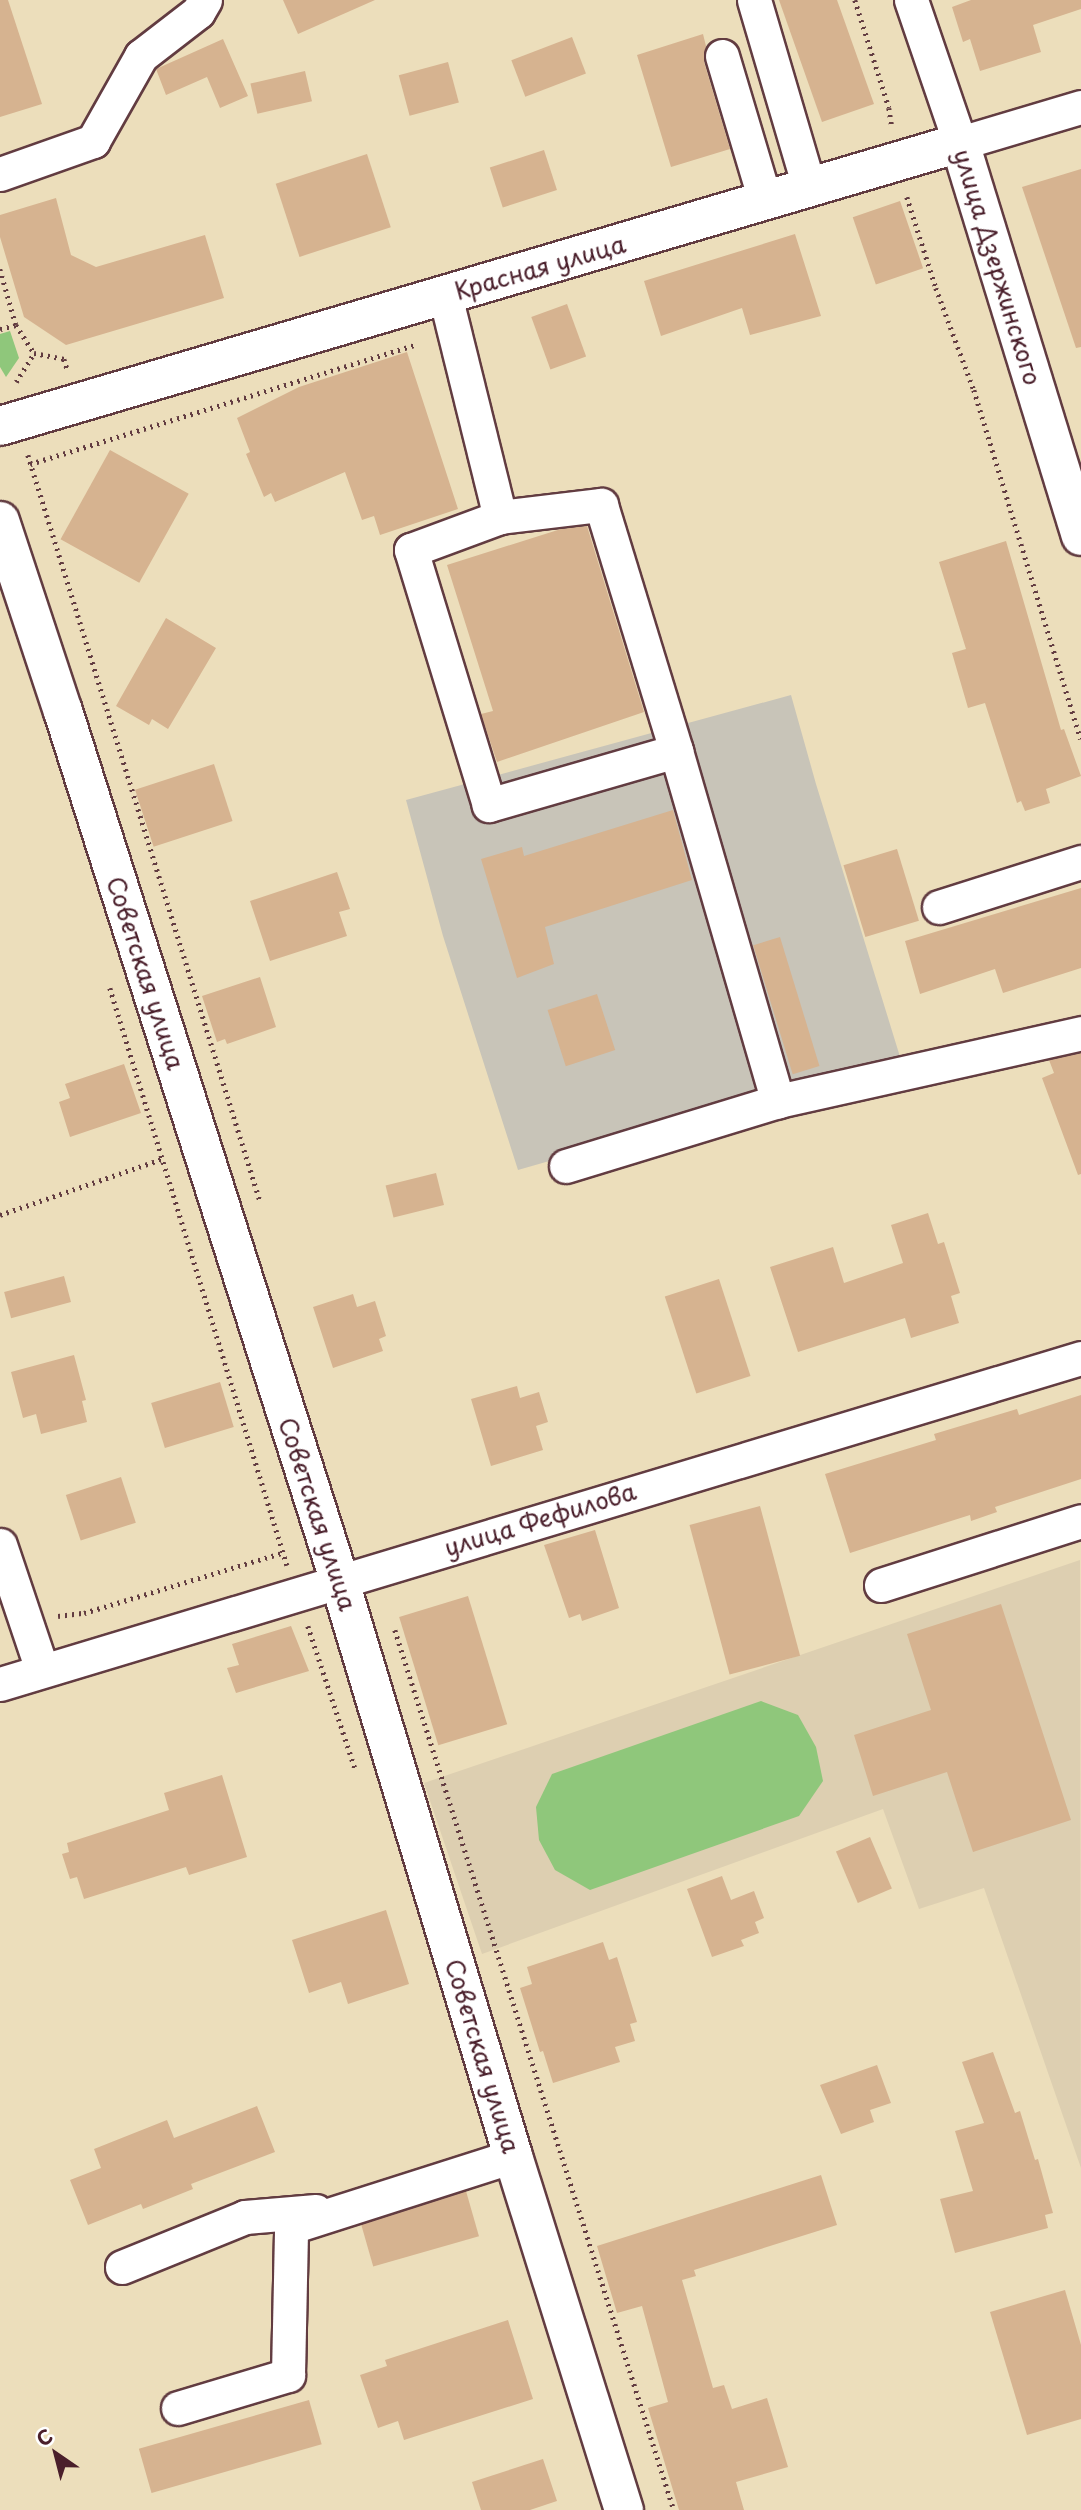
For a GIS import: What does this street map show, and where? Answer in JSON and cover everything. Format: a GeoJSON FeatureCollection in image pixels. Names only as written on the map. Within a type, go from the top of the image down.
{"type":"FeatureCollection","features":[{"type":"Feature","properties":{"kind":"main road","name":"Красная улица"},"geometry":{"type":"LineString","coordinates":[[10,423],[960,143]]}},
{"type":"Feature","properties":{"kind":"main road","name":"улица Дзержинского"},"geometry":{"type":"LineString","coordinates":[[960,143],[1081,536]]}},
{"type":"Feature","properties":{"kind":"main road","name":"Советская улица"},"geometry":{"type":"LineString","coordinates":[[0,521],[357,1574],[513,2156],[624,2510]]}},
{"type":"Feature","properties":{"kind":"street"},"geometry":{"type":"LineString","coordinates":[[0,174],[93,141],[141,56],[198,12],[205,0]]}},
{"type":"Feature","properties":{"kind":"street"},"geometry":{"type":"LineString","coordinates":[[754,0],[809,187]]}},
{"type":"Feature","properties":{"kind":"street","name":"улица Дзержинского"},"geometry":{"type":"LineString","coordinates":[[911,0],[960,143]]}},
{"type":"Feature","properties":{"kind":"street"},"geometry":{"type":"LineString","coordinates":[[722,56],[765,200]]}},
{"type":"Feature","properties":{"kind":"street","name":"Красная улица"},"geometry":{"type":"LineString","coordinates":[[960,143],[1081,107]]}},
{"type":"Feature","properties":{"kind":"street"},"geometry":{"type":"LineString","coordinates":[[445,295],[500,517]]}},
{"type":"Feature","properties":{"kind":"street"},"geometry":{"type":"LineString","coordinates":[[676,751],[489,806],[411,550],[500,517],[601,505],[676,751],[778,1101]]}},
{"type":"Feature","properties":{"kind":"street"},"geometry":{"type":"LineString","coordinates":[[939,907],[1081,862]]}},
{"type":"Feature","properties":{"kind":"street"},"geometry":{"type":"LineString","coordinates":[[566,1166],[778,1101],[1081,1033]]}},
{"type":"Feature","properties":{"kind":"street","name":"улица Фефилова"},"geometry":{"type":"LineString","coordinates":[[0,1684],[357,1574],[1081,1358]]}},
{"type":"Feature","properties":{"kind":"street"},"geometry":{"type":"LineString","coordinates":[[881,1585],[1081,1521]]}},
{"type":"Feature","properties":{"kind":"street"},"geometry":{"type":"LineString","coordinates":[[0,1545],[42,1671]]}},
{"type":"Feature","properties":{"kind":"street"},"geometry":{"type":"LineString","coordinates":[[178,2408],[288,2375],[291,2227],[513,2156]]}},
{"type":"Feature","properties":{"kind":"street"},"geometry":{"type":"LineString","coordinates":[[122,2267],[245,2217],[341,2209]]}},
{"type":"Feature","properties":{"kind":"path"},"geometry":{"type":"LineString","coordinates":[[855,0],[889,108],[897,162],[936,288],[974,390],[1081,739]]}},
{"type":"Feature","properties":{"kind":"path"},"geometry":{"type":"LineString","coordinates":[[0,270],[16,325],[34,353],[64,359],[71,382]]}},
{"type":"Feature","properties":{"kind":"path"},"geometry":{"type":"LineString","coordinates":[[0,329],[16,325]]}},
{"type":"Feature","properties":{"kind":"path"},"geometry":{"type":"LineString","coordinates":[[34,353],[8,395],[10,423],[262,1207]]}},
{"type":"Feature","properties":{"kind":"path"},"geometry":{"type":"LineString","coordinates":[[0,1214],[162,1159]]}},
{"type":"Feature","properties":{"kind":"path"},"geometry":{"type":"LineString","coordinates":[[26,1623],[83,1613],[282,1553]]}},
{"type":"Feature","properties":{"kind":"path"},"geometry":{"type":"LineString","coordinates":[[357,1574],[412,1680],[674,2510]]}},
{"type":"Feature","properties":{"kind":"shaded area"},"geometry":{"type":"Polygon","coordinates":[[[791,695],[901,1060],[518,1170],[443,936],[406,800],[791,695]]]}},
{"type":"Feature","properties":{"kind":"shaded area"},"geometry":{"type":"Polygon","coordinates":[[[1080,1560],[1081,2168],[984,1888],[919,1909],[883,1809],[482,1954],[424,1783],[1080,1560]]]}},
{"type":"Feature","properties":{"kind":"green space"},"geometry":{"type":"Polygon","coordinates":[[[10,331],[19,358],[6,377],[0,367],[0,334],[10,331]]]}},
{"type":"Feature","properties":{"kind":"green space"},"geometry":{"type":"Polygon","coordinates":[[[761,1701],[798,1715],[816,1747],[823,1781],[799,1816],[590,1890],[555,1870],[539,1840],[536,1807],[552,1774],[761,1701]]]}},
{"type":"Feature","properties":{"kind":"building"},"geometry":{"type":"Polygon","coordinates":[[[0,0],[8,0],[42,104],[0,117],[0,0]]]}},
{"type":"Feature","properties":{"kind":"building"},"geometry":{"type":"Polygon","coordinates":[[[283,0],[375,0],[298,34],[283,0]]]}},
{"type":"Feature","properties":{"kind":"building"},"geometry":{"type":"Polygon","coordinates":[[[779,0],[837,0],[874,104],[822,122],[779,0]]]}},
{"type":"Feature","properties":{"kind":"building"},"geometry":{"type":"Polygon","coordinates":[[[971,0],[1081,0],[1081,9],[1033,25],[1041,52],[980,71],[970,39],[963,42],[952,7],[971,0]]]}},
{"type":"Feature","properties":{"kind":"building"},"geometry":{"type":"Polygon","coordinates":[[[703,34],[706,46],[704,62],[730,149],[671,167],[637,55],[703,34]]]}},
{"type":"Feature","properties":{"kind":"building"},"geometry":{"type":"Polygon","coordinates":[[[572,37],[586,73],[525,97],[511,60],[572,37]]]}},
{"type":"Feature","properties":{"kind":"building"},"geometry":{"type":"Polygon","coordinates":[[[223,39],[248,96],[220,108],[207,77],[166,95],[156,69],[223,39]]]}},
{"type":"Feature","properties":{"kind":"building"},"geometry":{"type":"Polygon","coordinates":[[[448,62],[459,103],[410,116],[399,75],[448,62]]]}},
{"type":"Feature","properties":{"kind":"building"},"geometry":{"type":"Polygon","coordinates":[[[305,71],[312,101],[257,114],[250,84],[305,71]]]}},
{"type":"Feature","properties":{"kind":"building"},"geometry":{"type":"Polygon","coordinates":[[[544,150],[557,190],[503,208],[490,168],[544,150]]]}},
{"type":"Feature","properties":{"kind":"building"},"geometry":{"type":"Polygon","coordinates":[[[367,154],[391,227],[299,257],[276,184],[367,154]]]}},
{"type":"Feature","properties":{"kind":"building"},"geometry":{"type":"Polygon","coordinates":[[[1081,169],[1081,347],[1076,348],[1022,187],[1081,169]]]}},
{"type":"Feature","properties":{"kind":"building"},"geometry":{"type":"Polygon","coordinates":[[[56,198],[71,255],[96,267],[205,235],[224,298],[66,345],[24,317],[0,237],[0,215],[56,198]]]}},
{"type":"Feature","properties":{"kind":"building"},"geometry":{"type":"Polygon","coordinates":[[[900,201],[923,268],[876,284],[853,217],[900,201]]]}},
{"type":"Feature","properties":{"kind":"building"},"geometry":{"type":"Polygon","coordinates":[[[795,234],[821,316],[750,335],[742,308],[661,336],[644,281],[795,234]]]}},
{"type":"Feature","properties":{"kind":"building"},"geometry":{"type":"Polygon","coordinates":[[[567,304],[586,357],[550,370],[531,317],[567,304]]]}},
{"type":"Feature","properties":{"kind":"building"},"geometry":{"type":"Polygon","coordinates":[[[407,352],[458,509],[380,535],[374,516],[362,520],[345,472],[275,502],[271,493],[264,497],[246,454],[250,452],[237,418],[299,387],[407,352]]]}},
{"type":"Feature","properties":{"kind":"building"},"geometry":{"type":"Polygon","coordinates":[[[110,450],[189,494],[139,583],[61,539],[110,450]]]}},
{"type":"Feature","properties":{"kind":"building"},"geometry":{"type":"Polygon","coordinates":[[[587,526],[644,712],[497,762],[481,714],[493,711],[447,565],[561,529],[587,526]]]}},
{"type":"Feature","properties":{"kind":"building"},"geometry":{"type":"Polygon","coordinates":[[[1006,541],[1061,730],[1064,729],[1081,776],[1046,789],[1050,803],[1025,811],[1021,801],[1017,803],[985,703],[968,708],[952,653],[966,649],[939,562],[1006,541]]]}},
{"type":"Feature","properties":{"kind":"building"},"geometry":{"type":"Polygon","coordinates":[[[166,618],[216,648],[168,729],[152,719],[149,725],[116,706],[166,618]]]}},
{"type":"Feature","properties":{"kind":"building"},"geometry":{"type":"Polygon","coordinates":[[[214,764],[233,821],[154,847],[135,790],[214,764]]]}},
{"type":"Feature","properties":{"kind":"building"},"geometry":{"type":"Polygon","coordinates":[[[673,810],[692,880],[545,927],[554,964],[517,978],[481,859],[522,847],[524,856],[673,810]]]}},
{"type":"Feature","properties":{"kind":"building"},"geometry":{"type":"Polygon","coordinates":[[[897,849],[919,921],[865,937],[843,865],[897,849]]]}},
{"type":"Feature","properties":{"kind":"building"},"geometry":{"type":"Polygon","coordinates":[[[337,872],[350,909],[339,912],[347,936],[270,961],[250,901],[337,872]]]}},
{"type":"Feature","properties":{"kind":"building"},"geometry":{"type":"Polygon","coordinates":[[[1081,888],[1081,968],[1003,993],[995,969],[920,994],[905,941],[1081,888]]]}},
{"type":"Feature","properties":{"kind":"building"},"geometry":{"type":"Polygon","coordinates":[[[780,937],[819,1066],[793,1074],[753,945],[780,937]]]}},
{"type":"Feature","properties":{"kind":"building"},"geometry":{"type":"Polygon","coordinates":[[[260,977],[276,1027],[227,1044],[225,1039],[217,1042],[202,996],[260,977]]]}},
{"type":"Feature","properties":{"kind":"building"},"geometry":{"type":"Polygon","coordinates":[[[597,994],[615,1050],[566,1066],[548,1010],[597,994]]]}},
{"type":"Feature","properties":{"kind":"building"},"geometry":{"type":"Polygon","coordinates":[[[1081,1053],[1081,1174],[1078,1175],[1042,1078],[1054,1073],[1049,1060],[1081,1053]]]}},
{"type":"Feature","properties":{"kind":"building"},"geometry":{"type":"Polygon","coordinates":[[[124,1064],[141,1113],[70,1137],[59,1102],[70,1098],[65,1084],[124,1064]]]}},
{"type":"Feature","properties":{"kind":"building"},"geometry":{"type":"Polygon","coordinates":[[[436,1173],[444,1205],[394,1218],[386,1186],[436,1173]]]}},
{"type":"Feature","properties":{"kind":"building"},"geometry":{"type":"Polygon","coordinates":[[[928,1213],[938,1244],[944,1242],[960,1293],[951,1296],[959,1323],[911,1338],[905,1318],[798,1352],[770,1267],[833,1247],[844,1283],[903,1263],[891,1225],[928,1213]]]}},
{"type":"Feature","properties":{"kind":"building"},"geometry":{"type":"Polygon","coordinates":[[[64,1276],[71,1302],[11,1318],[4,1292],[64,1276]]]}},
{"type":"Feature","properties":{"kind":"building"},"geometry":{"type":"Polygon","coordinates":[[[719,1279],[751,1376],[696,1394],[665,1297],[719,1279]]]}},
{"type":"Feature","properties":{"kind":"building"},"geometry":{"type":"Polygon","coordinates":[[[353,1294],[357,1307],[375,1301],[386,1336],[379,1339],[383,1351],[333,1368],[313,1307],[353,1294]]]}},
{"type":"Feature","properties":{"kind":"building"},"geometry":{"type":"Polygon","coordinates":[[[74,1355],[86,1400],[82,1401],[87,1422],[41,1434],[36,1414],[23,1418],[11,1372],[74,1355]]]}},
{"type":"Feature","properties":{"kind":"building"},"geometry":{"type":"Polygon","coordinates":[[[220,1382],[234,1427],[165,1448],[151,1403],[220,1382]]]}},
{"type":"Feature","properties":{"kind":"building"},"geometry":{"type":"Polygon","coordinates":[[[517,1386],[520,1398],[539,1392],[548,1422],[536,1426],[543,1450],[491,1466],[471,1399],[517,1386]]]}},
{"type":"Feature","properties":{"kind":"building"},"geometry":{"type":"Polygon","coordinates":[[[1081,1395],[1081,1479],[995,1507],[997,1512],[971,1521],[970,1515],[850,1553],[825,1474],[936,1440],[934,1434],[1017,1409],[1019,1415],[1081,1395]]]}},
{"type":"Feature","properties":{"kind":"building"},"geometry":{"type":"Polygon","coordinates":[[[121,1477],[136,1523],[81,1541],[66,1495],[121,1477]]]}},
{"type":"Feature","properties":{"kind":"building"},"geometry":{"type":"Polygon","coordinates":[[[760,1506],[800,1656],[730,1675],[689,1525],[760,1506]]]}},
{"type":"Feature","properties":{"kind":"building"},"geometry":{"type":"Polygon","coordinates":[[[595,1530],[619,1608],[582,1621],[580,1614],[569,1618],[544,1545],[595,1530]]]}},
{"type":"Feature","properties":{"kind":"building"},"geometry":{"type":"Polygon","coordinates":[[[468,1596],[507,1724],[438,1745],[399,1617],[468,1596]]]}},
{"type":"Feature","properties":{"kind":"building"},"geometry":{"type":"Polygon","coordinates":[[[1001,1604],[1071,1820],[973,1852],[947,1772],[873,1796],[854,1735],[931,1710],[907,1634],[1001,1604]]]}},
{"type":"Feature","properties":{"kind":"building"},"geometry":{"type":"Polygon","coordinates":[[[291,1626],[309,1671],[236,1693],[227,1668],[239,1665],[232,1644],[291,1626]]]}},
{"type":"Feature","properties":{"kind":"building"},"geometry":{"type":"Polygon","coordinates":[[[222,1775],[247,1857],[189,1875],[186,1867],[84,1899],[77,1877],[70,1879],[62,1854],[69,1852],[67,1843],[169,1810],[164,1793],[222,1775]]]}},
{"type":"Feature","properties":{"kind":"building"},"geometry":{"type":"Polygon","coordinates":[[[870,1837],[892,1889],[858,1903],[836,1851],[870,1837]]]}},
{"type":"Feature","properties":{"kind":"building"},"geometry":{"type":"Polygon","coordinates":[[[722,1876],[731,1900],[754,1891],[764,1918],[755,1922],[759,1933],[741,1940],[744,1946],[712,1957],[687,1889],[722,1876]]]}},
{"type":"Feature","properties":{"kind":"building"},"geometry":{"type":"Polygon","coordinates":[[[386,1910],[409,1984],[348,2004],[341,1982],[309,1993],[292,1940],[386,1910]]]}},
{"type":"Feature","properties":{"kind":"building"},"geometry":{"type":"Polygon","coordinates":[[[603,1942],[609,1960],[617,1957],[637,2022],[630,2024],[635,2041],[615,2047],[620,2062],[553,2083],[543,2051],[540,2052],[520,1988],[532,1984],[527,1967],[603,1942]]]}},
{"type":"Feature","properties":{"kind":"building"},"geometry":{"type":"Polygon","coordinates":[[[993,2052],[1015,2113],[1020,2111],[1035,2160],[1038,2159],[1053,2213],[1045,2215],[1048,2228],[955,2253],[940,2199],[973,2191],[955,2131],[984,2123],[962,2062],[993,2052]]]}},
{"type":"Feature","properties":{"kind":"building"},"geometry":{"type":"Polygon","coordinates":[[[877,2065],[891,2103],[870,2110],[874,2122],[841,2134],[820,2085],[877,2065]]]}},
{"type":"Feature","properties":{"kind":"building"},"geometry":{"type":"Polygon","coordinates":[[[257,2106],[275,2152],[191,2184],[193,2189],[143,2209],[141,2204],[88,2225],[70,2180],[101,2168],[94,2149],[167,2120],[174,2138],[257,2106]]]}},
{"type":"Feature","properties":{"kind":"building"},"geometry":{"type":"Polygon","coordinates":[[[821,2175],[837,2225],[694,2270],[696,2276],[682,2280],[713,2388],[724,2385],[732,2409],[767,2398],[788,2467],[736,2482],[744,2510],[679,2510],[648,2408],[668,2402],[642,2306],[617,2313],[597,2246],[821,2175]]]}},
{"type":"Feature","properties":{"kind":"building"},"geometry":{"type":"Polygon","coordinates":[[[466,2191],[479,2236],[373,2266],[360,2221],[466,2191]]]}},
{"type":"Feature","properties":{"kind":"building"},"geometry":{"type":"Polygon","coordinates":[[[1065,2290],[1081,2345],[1081,2419],[1027,2435],[990,2312],[1065,2290]]]}},
{"type":"Feature","properties":{"kind":"building"},"geometry":{"type":"Polygon","coordinates":[[[508,2320],[533,2399],[404,2440],[398,2421],[378,2428],[360,2375],[387,2366],[385,2360],[508,2320]]]}},
{"type":"Feature","properties":{"kind":"building"},"geometry":{"type":"Polygon","coordinates":[[[309,2400],[322,2444],[152,2493],[139,2449],[309,2400]]]}},
{"type":"Feature","properties":{"kind":"building"},"geometry":{"type":"Polygon","coordinates":[[[543,2459],[557,2501],[530,2510],[481,2510],[472,2482],[543,2459]]]}}]}
